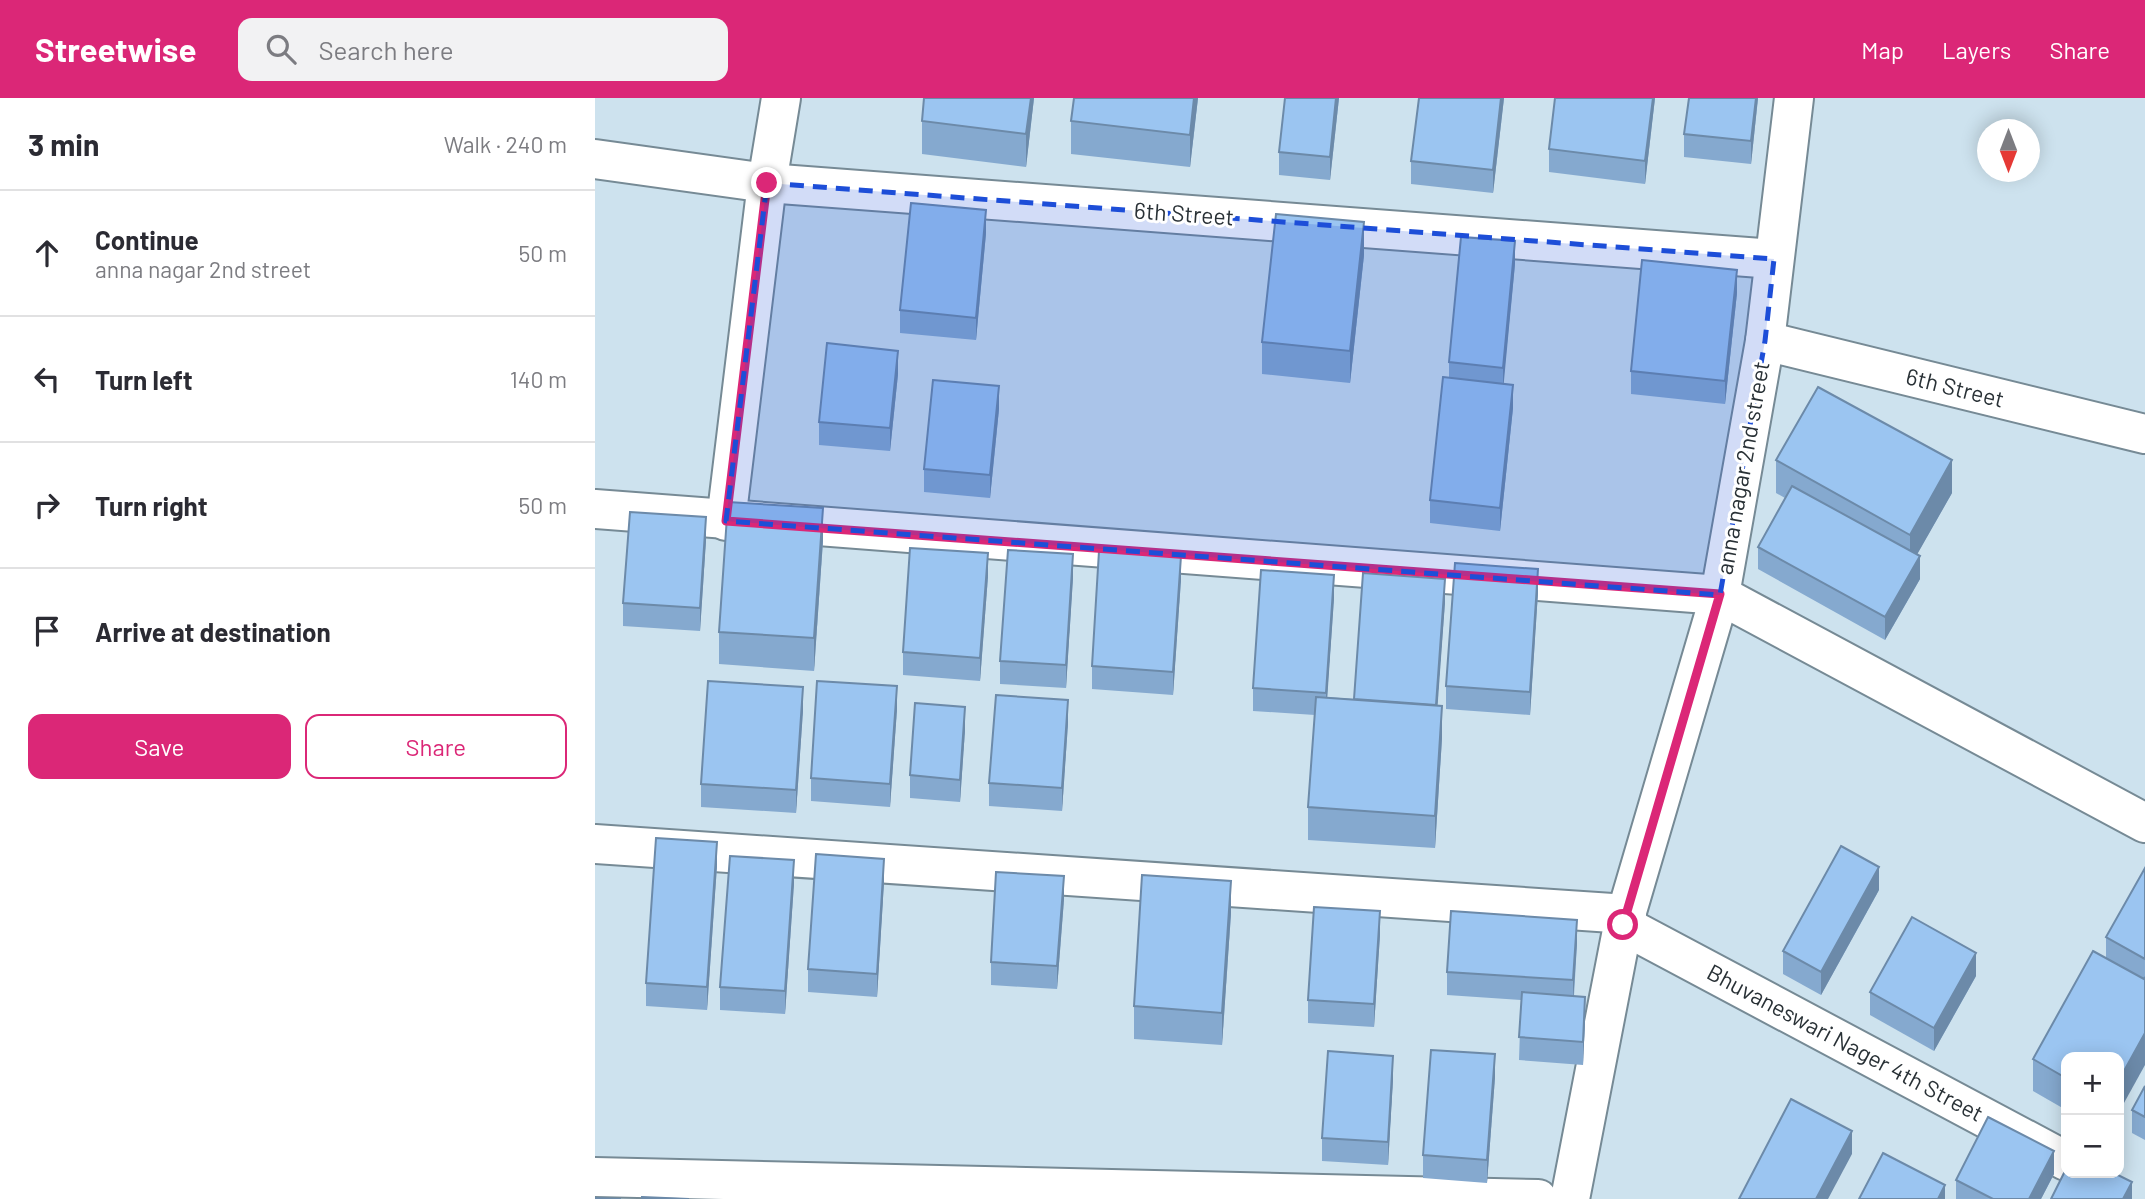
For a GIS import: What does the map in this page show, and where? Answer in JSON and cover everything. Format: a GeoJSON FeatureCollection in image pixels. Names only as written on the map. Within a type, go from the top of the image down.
{"type":"FeatureCollection","features":[{"type":"Feature","properties":{"kind":"street"},"geometry":{"type":"LineString","coordinates":[[726,521],[767,183],[781,98]]}},
{"type":"Feature","properties":{"kind":"street","name":"anna nagar 2nd street"},"geometry":{"type":"LineString","coordinates":[[1570,1199],[1625,919],[1720,594],[1765,341],[1794,98]]}},
{"type":"Feature","properties":{"kind":"street","name":"6th Street"},"geometry":{"type":"LineString","coordinates":[[595,159],[767,183],[1774,259]]}},
{"type":"Feature","properties":{"kind":"street","name":"6th Street"},"geometry":{"type":"LineString","coordinates":[[1765,341],[2145,434]]}},
{"type":"Feature","properties":{"kind":"street"},"geometry":{"type":"LineString","coordinates":[[595,509],[1720,594],[2145,823]]}},
{"type":"Feature","properties":{"kind":"street"},"geometry":{"type":"LineString","coordinates":[[595,844],[1625,919]]}},
{"type":"Feature","properties":{"kind":"street","name":"Bhuvaneswari Nager 4th Street"},"geometry":{"type":"LineString","coordinates":[[1625,919],[2061,1158]]}},
{"type":"Feature","properties":{"kind":"street"},"geometry":{"type":"LineString","coordinates":[[595,1177],[1538,1199]]}},
{"type":"Feature","properties":{"kind":"highlighted area"},"geometry":{"type":"Polygon","coordinates":[[[767,183],[1774,259],[1765,341],[1720,595],[726,521],[767,183]]]}},
{"type":"Feature","properties":{"kind":"building"},"geometry":{"type":"Polygon","coordinates":[[[924,98],[1031,98],[1026,134],[922,121],[924,98]]]}},
{"type":"Feature","properties":{"kind":"building"},"geometry":{"type":"Polygon","coordinates":[[[1074,98],[1194,98],[1190,135],[1071,121],[1074,98]]]}},
{"type":"Feature","properties":{"kind":"building"},"geometry":{"type":"Polygon","coordinates":[[[1285,98],[1336,98],[1330,157],[1279,152],[1285,98]]]}},
{"type":"Feature","properties":{"kind":"building"},"geometry":{"type":"Polygon","coordinates":[[[1419,98],[1501,98],[1493,170],[1411,161],[1419,98]]]}},
{"type":"Feature","properties":{"kind":"building"},"geometry":{"type":"Polygon","coordinates":[[[1555,98],[1653,98],[1645,161],[1549,149],[1555,98]]]}},
{"type":"Feature","properties":{"kind":"building"},"geometry":{"type":"Polygon","coordinates":[[[1689,98],[1756,98],[1751,141],[1684,134],[1689,98]]]}},
{"type":"Feature","properties":{"kind":"building"},"geometry":{"type":"Polygon","coordinates":[[[911,203],[986,210],[976,318],[900,310],[911,203]]]}},
{"type":"Feature","properties":{"kind":"building"},"geometry":{"type":"Polygon","coordinates":[[[1276,214],[1364,222],[1350,351],[1262,342],[1276,214]]]}},
{"type":"Feature","properties":{"kind":"building"},"geometry":{"type":"Polygon","coordinates":[[[1461,237],[1515,241],[1503,368],[1449,362],[1461,237]]]}},
{"type":"Feature","properties":{"kind":"building"},"geometry":{"type":"Polygon","coordinates":[[[1642,260],[1737,270],[1725,381],[1631,371],[1642,260]]]}},
{"type":"Feature","properties":{"kind":"building"},"geometry":{"type":"Polygon","coordinates":[[[827,343],[898,351],[890,428],[819,422],[827,343]]]}},
{"type":"Feature","properties":{"kind":"building"},"geometry":{"type":"Polygon","coordinates":[[[1443,377],[1513,385],[1500,508],[1430,500],[1443,377]]]}},
{"type":"Feature","properties":{"kind":"building"},"geometry":{"type":"Polygon","coordinates":[[[933,380],[999,386],[990,475],[924,469],[933,380]]]}},
{"type":"Feature","properties":{"kind":"building"},"geometry":{"type":"Polygon","coordinates":[[[1818,387],[1952,460],[1910,535],[1776,460],[1818,387]]]}},
{"type":"Feature","properties":{"kind":"building"},"geometry":{"type":"Polygon","coordinates":[[[1792,486],[1920,556],[1885,617],[1758,547],[1792,486]]]}},
{"type":"Feature","properties":{"kind":"building"},"geometry":{"type":"Polygon","coordinates":[[[728,502],[823,508],[814,638],[719,632],[728,502]]]}},
{"type":"Feature","properties":{"kind":"building"},"geometry":{"type":"Polygon","coordinates":[[[630,512],[706,517],[700,608],[623,603],[630,512]]]}},
{"type":"Feature","properties":{"kind":"building"},"geometry":{"type":"Polygon","coordinates":[[[910,548],[988,553],[980,658],[903,652],[910,548]]]}},
{"type":"Feature","properties":{"kind":"building"},"geometry":{"type":"Polygon","coordinates":[[[1008,550],[1073,554],[1066,665],[1000,661],[1008,550]]]}},
{"type":"Feature","properties":{"kind":"building"},"geometry":{"type":"Polygon","coordinates":[[[1099,551],[1181,556],[1173,672],[1092,666],[1099,551]]]}},
{"type":"Feature","properties":{"kind":"building"},"geometry":{"type":"Polygon","coordinates":[[[1455,563],[1538,569],[1530,692],[1446,686],[1455,563]]]}},
{"type":"Feature","properties":{"kind":"building"},"geometry":{"type":"Polygon","coordinates":[[[1261,570],[1334,575],[1326,693],[1253,688],[1261,570]]]}},
{"type":"Feature","properties":{"kind":"building"},"geometry":{"type":"Polygon","coordinates":[[[1363,573],[1445,579],[1436,705],[1354,699],[1363,573]]]}},
{"type":"Feature","properties":{"kind":"building"},"geometry":{"type":"Polygon","coordinates":[[[708,681],[803,687],[796,790],[701,784],[708,681]]]}},
{"type":"Feature","properties":{"kind":"building"},"geometry":{"type":"Polygon","coordinates":[[[817,681],[897,686],[890,784],[811,778],[817,681]]]}},
{"type":"Feature","properties":{"kind":"building"},"geometry":{"type":"Polygon","coordinates":[[[996,695],[1068,700],[1062,788],[989,783],[996,695]]]}},
{"type":"Feature","properties":{"kind":"building"},"geometry":{"type":"Polygon","coordinates":[[[1316,697],[1442,706],[1435,816],[1308,807],[1316,697]]]}},
{"type":"Feature","properties":{"kind":"building"},"geometry":{"type":"Polygon","coordinates":[[[915,703],[965,707],[960,780],[910,775],[915,703]]]}},
{"type":"Feature","properties":{"kind":"building"},"geometry":{"type":"Polygon","coordinates":[[[656,838],[717,842],[707,987],[646,983],[656,838]]]}},
{"type":"Feature","properties":{"kind":"building"},"geometry":{"type":"Polygon","coordinates":[[[1841,846],[1879,867],[1821,972],[1783,951],[1841,846]]]}},
{"type":"Feature","properties":{"kind":"building"},"geometry":{"type":"Polygon","coordinates":[[[816,854],[884,859],[877,974],[808,969],[816,854]]]}},
{"type":"Feature","properties":{"kind":"building"},"geometry":{"type":"Polygon","coordinates":[[[730,856],[794,860],[785,991],[720,987],[730,856]]]}},
{"type":"Feature","properties":{"kind":"building"},"geometry":{"type":"Polygon","coordinates":[[[2145,868],[2145,959],[2106,937],[2145,868]]]}},
{"type":"Feature","properties":{"kind":"building"},"geometry":{"type":"Polygon","coordinates":[[[996,872],[1064,876],[1057,966],[991,962],[996,872]]]}},
{"type":"Feature","properties":{"kind":"building"},"geometry":{"type":"Polygon","coordinates":[[[1142,875],[1231,881],[1222,1013],[1134,1006],[1142,875]]]}},
{"type":"Feature","properties":{"kind":"building"},"geometry":{"type":"Polygon","coordinates":[[[1314,907],[1380,911],[1374,1004],[1308,1000],[1314,907]]]}},
{"type":"Feature","properties":{"kind":"building"},"geometry":{"type":"Polygon","coordinates":[[[1451,911],[1577,920],[1573,980],[1447,972],[1451,911]]]}},
{"type":"Feature","properties":{"kind":"building"},"geometry":{"type":"Polygon","coordinates":[[[1912,917],[1976,953],[1934,1028],[1870,992],[1912,917]]]}},
{"type":"Feature","properties":{"kind":"building"},"geometry":{"type":"Polygon","coordinates":[[[2093,951],[2144,979],[2145,977],[2145,1033],[2124,1071],[2124,1052],[2061,1052],[2061,1075],[2033,1059],[2093,951]]]}},
{"type":"Feature","properties":{"kind":"building"},"geometry":{"type":"Polygon","coordinates":[[[1522,992],[1585,997],[1583,1042],[1519,1037],[1522,992]]]}},
{"type":"Feature","properties":{"kind":"building"},"geometry":{"type":"Polygon","coordinates":[[[1431,1050],[1495,1054],[1487,1160],[1423,1155],[1431,1050]]]}},
{"type":"Feature","properties":{"kind":"building"},"geometry":{"type":"Polygon","coordinates":[[[1328,1051],[1393,1056],[1388,1142],[1322,1138],[1328,1051]]]}},
{"type":"Feature","properties":{"kind":"building"},"geometry":{"type":"Polygon","coordinates":[[[2145,1086],[2145,1117],[2132,1110],[2145,1086]]]}},
{"type":"Feature","properties":{"kind":"building"},"geometry":{"type":"Polygon","coordinates":[[[1791,1099],[1852,1131],[1816,1199],[1739,1199],[1791,1099]]]}},
{"type":"Feature","properties":{"kind":"building"},"geometry":{"type":"Polygon","coordinates":[[[1988,1117],[2054,1151],[2029,1199],[1993,1199],[1956,1180],[1988,1117]]]}},
{"type":"Feature","properties":{"kind":"building"},"geometry":{"type":"Polygon","coordinates":[[[1883,1153],[1945,1185],[1938,1199],[1859,1199],[1883,1153]]]}},
{"type":"Feature","properties":{"kind":"building"},"geometry":{"type":"Polygon","coordinates":[[[2062,1178],[2124,1178],[2132,1182],[2123,1199],[2051,1199],[2062,1178]]]}},
{"type":"Feature","properties":{"kind":"building"},"geometry":{"type":"Polygon","coordinates":[[[642,1197],[689,1199],[642,1199],[642,1197]]]}},
{"type":"Feature","properties":{"kind":"route"},"geometry":{"type":"LineString","coordinates":[[767,183],[726,521],[1720,594],[1623,925]]}}]}
